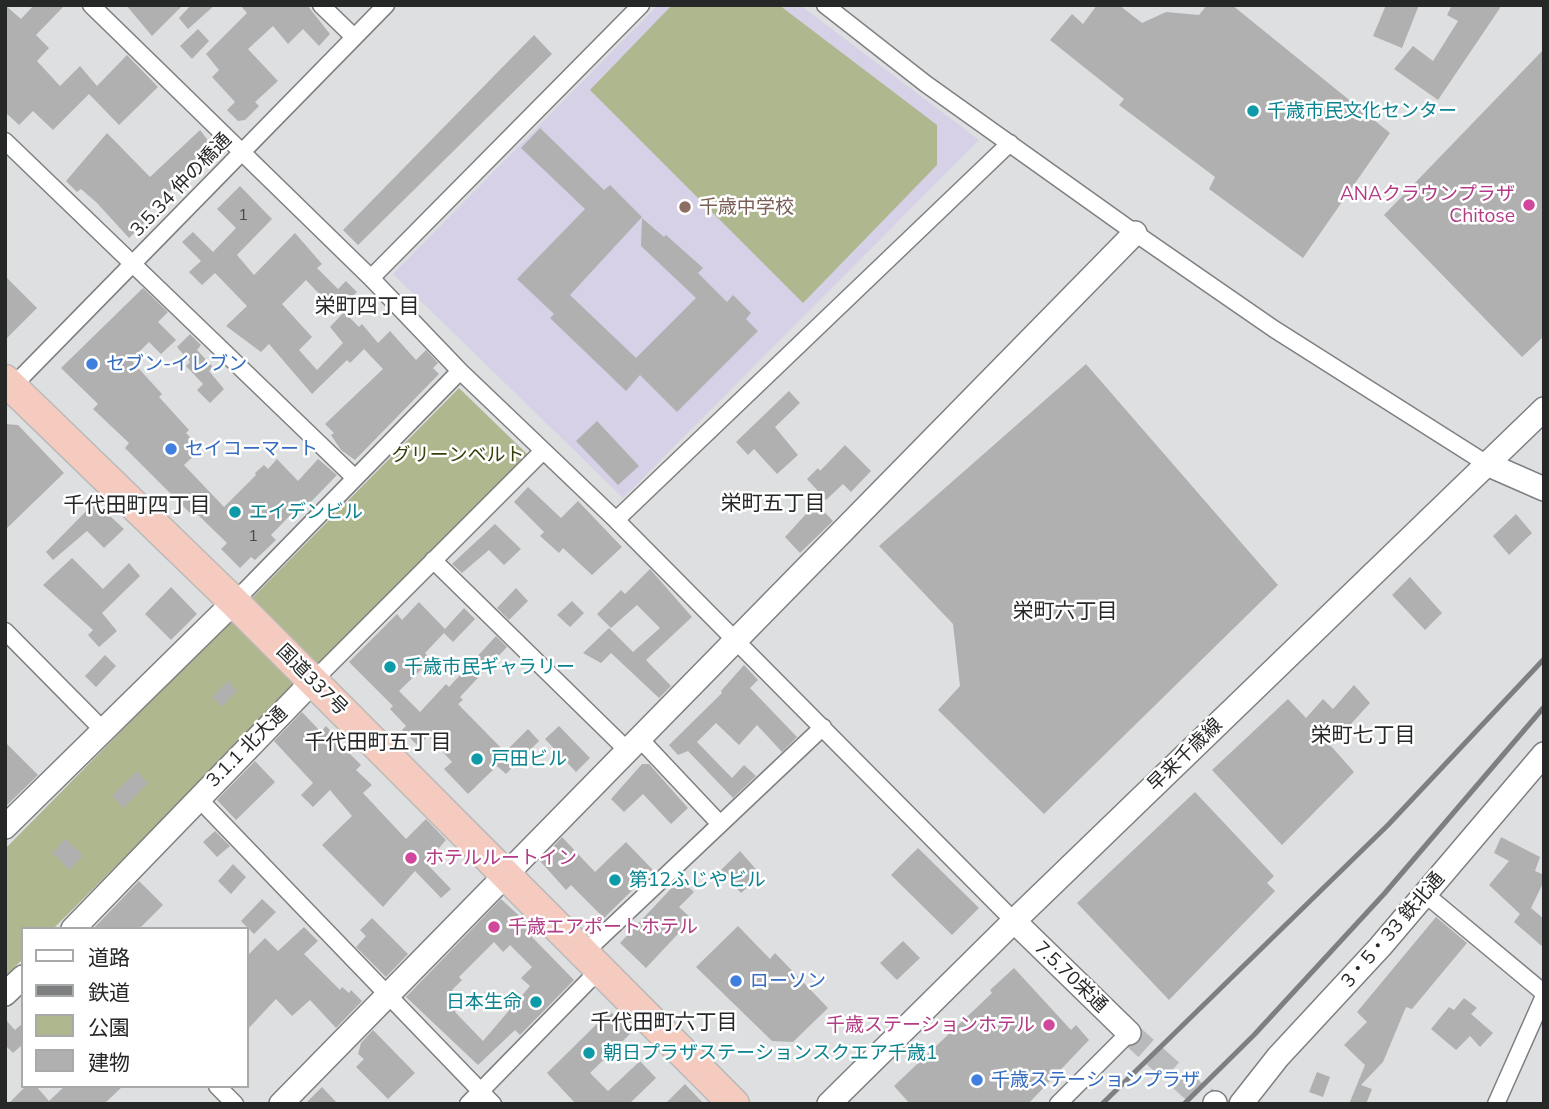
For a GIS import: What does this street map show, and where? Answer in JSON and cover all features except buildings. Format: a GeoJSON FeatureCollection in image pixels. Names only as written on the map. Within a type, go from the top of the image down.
{"type":"FeatureCollection","features":[{"type":"Feature","properties":{"kind":"highway","name":"国道337号"},"geometry":{"type":"LineString","coordinates":[[8,387],[234,602],[734,1104]]}},
{"type":"Feature","properties":{"kind":"street"},"geometry":{"type":"LineString","coordinates":[[91,5],[371,278],[460,370],[616,520],[1014,920]]}},
{"type":"Feature","properties":{"kind":"street"},"geometry":{"type":"LineString","coordinates":[[321,5],[354,37]]}},
{"type":"Feature","properties":{"kind":"street","name":"3.5.34 仲の橋通"},"geometry":{"type":"LineString","coordinates":[[8,387],[132,266],[386,5]]}},
{"type":"Feature","properties":{"kind":"street"},"geometry":{"type":"LineString","coordinates":[[371,278],[641,5]]}},
{"type":"Feature","properties":{"kind":"street"},"geometry":{"type":"LineString","coordinates":[[825,5],[926,84],[1274,329],[1487,464],[1544,489]]}},
{"type":"Feature","properties":{"kind":"street"},"geometry":{"type":"LineString","coordinates":[[5,141],[355,478]]}},
{"type":"Feature","properties":{"kind":"street"},"geometry":{"type":"LineString","coordinates":[[616,520],[1010,143]]}},
{"type":"Feature","properties":{"kind":"street"},"geometry":{"type":"LineString","coordinates":[[281,1104],[1135,233]]}},
{"type":"Feature","properties":{"kind":"street"},"geometry":{"type":"LineString","coordinates":[[5,827],[234,602],[460,370]]}},
{"type":"Feature","properties":{"kind":"street","name":"早来千歳線"},"geometry":{"type":"LineString","coordinates":[[829,1104],[1014,920],[1544,410]]}},
{"type":"Feature","properties":{"kind":"street","name":"3.1.1 北大通"},"geometry":{"type":"LineString","coordinates":[[75,927],[197,797],[543,451]]}},
{"type":"Feature","properties":{"kind":"street"},"geometry":{"type":"LineString","coordinates":[[433,560],[720,824]]}},
{"type":"Feature","properties":{"kind":"street"},"geometry":{"type":"LineString","coordinates":[[5,631],[104,731]]}},
{"type":"Feature","properties":{"kind":"street"},"geometry":{"type":"LineString","coordinates":[[468,1104],[592,961],[720,824],[823,727]]}},
{"type":"Feature","properties":{"kind":"street","name":"3・5・33 鉄北通"},"geometry":{"type":"LineString","coordinates":[[1241,1104],[1278,1057],[1425,894],[1544,754]]}},
{"type":"Feature","properties":{"kind":"street"},"geometry":{"type":"LineString","coordinates":[[197,797],[493,1104]]}},
{"type":"Feature","properties":{"kind":"street"},"geometry":{"type":"LineString","coordinates":[[1425,894],[1544,995],[1496,1104]]}},
{"type":"Feature","properties":{"kind":"street","name":"7.5.70栄通"},"geometry":{"type":"LineString","coordinates":[[1014,920],[1129,1033]]}},
{"type":"Feature","properties":{"kind":"street"},"geometry":{"type":"LineString","coordinates":[[5,994],[21,979]]}},
{"type":"Feature","properties":{"kind":"street"},"geometry":{"type":"LineString","coordinates":[[1058,1104],[1129,1033]]}},
{"type":"Feature","properties":{"kind":"street"},"geometry":{"type":"LineString","coordinates":[[219,1088],[235,1104]]}},
{"type":"Feature","properties":{"kind":"shaded area","name":"千歳中学校"},"geometry":{"type":"Polygon","coordinates":[[[658,5],[800,5],[979,140],[623,498],[393,274],[658,5]]]}},
{"type":"Feature","properties":{"kind":"green space"},"geometry":{"type":"Polygon","coordinates":[[[672,5],[779,5],[937,125],[937,165],[803,303],[590,90],[672,5]]]}},
{"type":"Feature","properties":{"kind":"green space","name":"グリーンベルト"},"geometry":{"type":"Polygon","coordinates":[[[459,388],[527,454],[55,927],[21,927],[21,961],[5,976],[5,849],[459,388]]]}},
{"type":"Feature","properties":{"kind":"tunnel"},"geometry":{"type":"LineString","coordinates":[[1129,1033],[1198,1095],[1215,1103]]}},
{"type":"Feature","properties":{"kind":"railway"},"geometry":{"type":"LineString","coordinates":[[1102,1104],[1388,825],[1544,659]]}},
{"type":"Feature","properties":{"kind":"railway"},"geometry":{"type":"LineString","coordinates":[[1184,1104],[1254,1035],[1384,894],[1544,707]]}},
{"type":"Feature","properties":{"kind":"place","name":"千歳市民文化センター"},"geometry":{"type":"Point","coordinates":[1253,111]}},
{"type":"Feature","properties":{"kind":"place","name":"ANAクラウンプラザ Chitose"},"geometry":{"type":"Point","coordinates":[1529,205]}},
{"type":"Feature","properties":{"kind":"place","name":"千歳中学校"},"geometry":{"type":"Point","coordinates":[685,207]}},
{"type":"Feature","properties":{"kind":"place","name":"セブン-イレブン"},"geometry":{"type":"Point","coordinates":[92,364]}},
{"type":"Feature","properties":{"kind":"place","name":"セイコーマート"},"geometry":{"type":"Point","coordinates":[171,449]}},
{"type":"Feature","properties":{"kind":"place","name":"エイデンビル"},"geometry":{"type":"Point","coordinates":[235,512]}},
{"type":"Feature","properties":{"kind":"place","name":"千歳市民ギャラリー"},"geometry":{"type":"Point","coordinates":[390,667]}},
{"type":"Feature","properties":{"kind":"place","name":"戸田ビル"},"geometry":{"type":"Point","coordinates":[477,759]}},
{"type":"Feature","properties":{"kind":"place","name":"ホテルルートイン"},"geometry":{"type":"Point","coordinates":[411,858]}},
{"type":"Feature","properties":{"kind":"place","name":"第12ふじやビル"},"geometry":{"type":"Point","coordinates":[615,880]}},
{"type":"Feature","properties":{"kind":"place","name":"千歳エアポートホテル"},"geometry":{"type":"Point","coordinates":[494,927]}},
{"type":"Feature","properties":{"kind":"place","name":"ローソン"},"geometry":{"type":"Point","coordinates":[736,981]}},
{"type":"Feature","properties":{"kind":"place","name":"日本生命"},"geometry":{"type":"Point","coordinates":[536,1002]}},
{"type":"Feature","properties":{"kind":"place","name":"千歳ステーションホテル"},"geometry":{"type":"Point","coordinates":[1049,1025]}},
{"type":"Feature","properties":{"kind":"place","name":"朝日プラザステーションスクエア千歳1"},"geometry":{"type":"Point","coordinates":[589,1053]}},
{"type":"Feature","properties":{"kind":"place","name":"千歳ステーションプラザ"},"geometry":{"type":"Point","coordinates":[977,1080]}},
{"type":"Feature","properties":{"kind":"district","name":"栄町四丁目"},"geometry":{"type":"Point","coordinates":[367,307]}},
{"type":"Feature","properties":{"kind":"district","name":"栄町五丁目"},"geometry":{"type":"Point","coordinates":[773,504]}},
{"type":"Feature","properties":{"kind":"district","name":"千代田町四丁目"},"geometry":{"type":"Point","coordinates":[137,506]}},
{"type":"Feature","properties":{"kind":"district","name":"栄町六丁目"},"geometry":{"type":"Point","coordinates":[1065,612]}},
{"type":"Feature","properties":{"kind":"district","name":"栄町七丁目"},"geometry":{"type":"Point","coordinates":[1363,736]}},
{"type":"Feature","properties":{"kind":"district","name":"千代田町五丁目"},"geometry":{"type":"Point","coordinates":[378,743]}},
{"type":"Feature","properties":{"kind":"district","name":"千代田町六丁目"},"geometry":{"type":"Point","coordinates":[664,1023]}}]}
